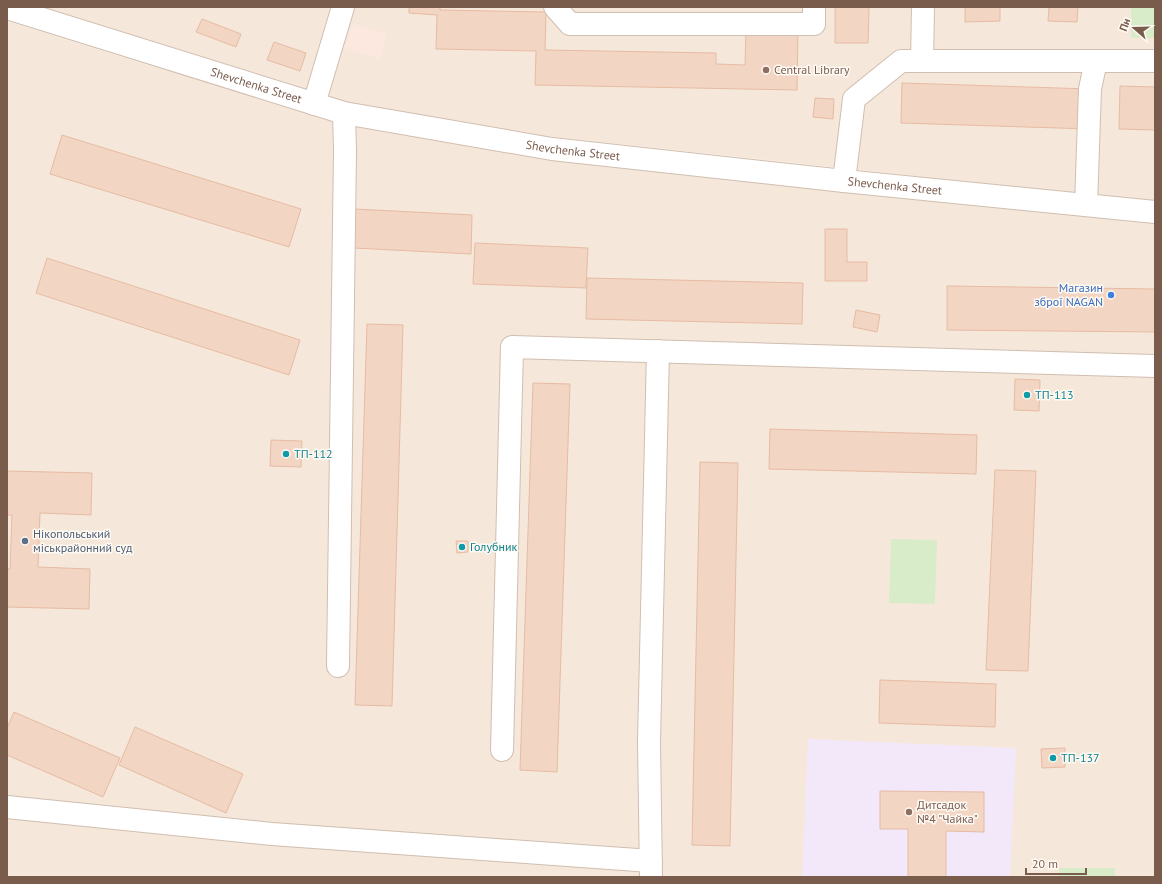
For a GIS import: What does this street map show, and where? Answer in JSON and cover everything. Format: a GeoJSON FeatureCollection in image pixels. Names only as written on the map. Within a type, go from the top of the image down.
{"type":"FeatureCollection","features":[{"type":"Feature","properties":{"kind":"street"},"geometry":{"type":"LineString","coordinates":[[314,104],[343,7]]}},
{"type":"Feature","properties":{"kind":"street"},"geometry":{"type":"LineString","coordinates":[[555,7],[570,24],[814,24],[814,7]]}},
{"type":"Feature","properties":{"kind":"street"},"geometry":{"type":"LineString","coordinates":[[922,61],[923,7]]}},
{"type":"Feature","properties":{"kind":"street","name":"Shevchenka Street"},"geometry":{"type":"LineString","coordinates":[[7,8],[344,113],[552,149],[844,181],[1155,212]]}},
{"type":"Feature","properties":{"kind":"street"},"geometry":{"type":"LineString","coordinates":[[844,181],[854,99],[901,61],[1155,61]]}},
{"type":"Feature","properties":{"kind":"street"},"geometry":{"type":"LineString","coordinates":[[1086,205],[1090,89],[1096,61]]}},
{"type":"Feature","properties":{"kind":"street"},"geometry":{"type":"LineString","coordinates":[[338,666],[345,151],[344,113]]}},
{"type":"Feature","properties":{"kind":"street"},"geometry":{"type":"LineString","coordinates":[[502,750],[512,347],[1155,366]]}},
{"type":"Feature","properties":{"kind":"street"},"geometry":{"type":"LineString","coordinates":[[7,807],[272,834],[651,869],[649,742],[658,351]]}},
{"type":"Feature","properties":{"kind":"shaded area"},"geometry":{"type":"Polygon","coordinates":[[[42,7],[1155,7],[1155,202],[470,128],[345,104],[42,7]]]}},
{"type":"Feature","properties":{"kind":"shaded area"},"geometry":{"type":"Polygon","coordinates":[[[7,21],[151,66],[351,123],[529,156],[1155,224],[1155,877],[7,877],[7,21]]]}},
{"type":"Feature","properties":{"kind":"shaded area"},"geometry":{"type":"Polygon","coordinates":[[[353,24],[387,34],[380,59],[345,48],[353,24]]]}},
{"type":"Feature","properties":{"kind":"shaded area","name":"Дитсадок №4 \"Чайка\""},"geometry":{"type":"Polygon","coordinates":[[[808,739],[1016,748],[1010,877],[802,877],[808,739]]]}},
{"type":"Feature","properties":{"kind":"green space"},"geometry":{"type":"Polygon","coordinates":[[[1131,7],[1155,7],[1155,38],[1131,38],[1131,7]]]}},
{"type":"Feature","properties":{"kind":"green space"},"geometry":{"type":"Polygon","coordinates":[[[891,539],[937,540],[935,604],[889,603],[891,539]]]}},
{"type":"Feature","properties":{"kind":"green space"},"geometry":{"type":"Polygon","coordinates":[[[1059,868],[1115,868],[1115,877],[1059,877],[1059,868]]]}},
{"type":"Feature","properties":{"kind":"building"},"geometry":{"type":"Polygon","coordinates":[[[409,7],[440,7],[440,10],[546,12],[545,50],[716,53],[716,64],[745,65],[746,29],[798,30],[797,90],[535,85],[536,51],[436,49],[437,15],[409,13],[409,7]]]}},
{"type":"Feature","properties":{"kind":"building"},"geometry":{"type":"Polygon","coordinates":[[[835,7],[869,7],[868,43],[835,43],[835,7]]]}},
{"type":"Feature","properties":{"kind":"building"},"geometry":{"type":"Polygon","coordinates":[[[965,7],[1000,7],[1000,21],[965,22],[965,7]]]}},
{"type":"Feature","properties":{"kind":"building"},"geometry":{"type":"Polygon","coordinates":[[[1049,7],[1078,7],[1077,22],[1048,21],[1049,7]]]}},
{"type":"Feature","properties":{"kind":"building"},"geometry":{"type":"Polygon","coordinates":[[[202,19],[241,34],[236,47],[196,32],[202,19]]]}},
{"type":"Feature","properties":{"kind":"building"},"geometry":{"type":"Polygon","coordinates":[[[274,42],[306,53],[300,71],[267,60],[274,42]]]}},
{"type":"Feature","properties":{"kind":"building"},"geometry":{"type":"Polygon","coordinates":[[[902,83],[1090,89],[1089,129],[901,123],[902,83]]]}},
{"type":"Feature","properties":{"kind":"building"},"geometry":{"type":"Polygon","coordinates":[[[1120,86],[1155,87],[1155,130],[1119,129],[1120,86]]]}},
{"type":"Feature","properties":{"kind":"building"},"geometry":{"type":"Polygon","coordinates":[[[815,98],[834,99],[833,119],[813,117],[815,98]]]}},
{"type":"Feature","properties":{"kind":"building"},"geometry":{"type":"Polygon","coordinates":[[[62,135],[301,209],[289,247],[50,174],[62,135]]]}},
{"type":"Feature","properties":{"kind":"building"},"geometry":{"type":"Polygon","coordinates":[[[355,209],[472,215],[471,254],[354,248],[355,209]]]}},
{"type":"Feature","properties":{"kind":"building"},"geometry":{"type":"Polygon","coordinates":[[[825,229],[847,229],[847,262],[867,262],[867,281],[825,281],[825,229]]]}},
{"type":"Feature","properties":{"kind":"building"},"geometry":{"type":"Polygon","coordinates":[[[475,243],[588,248],[586,288],[473,284],[475,243]]]}},
{"type":"Feature","properties":{"kind":"building"},"geometry":{"type":"Polygon","coordinates":[[[47,258],[300,340],[289,375],[36,293],[47,258]]]}},
{"type":"Feature","properties":{"kind":"building"},"geometry":{"type":"Polygon","coordinates":[[[587,278],[803,283],[802,324],[586,319],[587,278]]]}},
{"type":"Feature","properties":{"kind":"building"},"geometry":{"type":"Polygon","coordinates":[[[947,286],[1155,289],[1155,332],[947,330],[947,286]]]}},
{"type":"Feature","properties":{"kind":"building"},"geometry":{"type":"Polygon","coordinates":[[[856,310],[880,315],[877,332],[853,327],[856,310]]]}},
{"type":"Feature","properties":{"kind":"building"},"geometry":{"type":"Polygon","coordinates":[[[367,324],[403,325],[392,706],[355,705],[367,324]]]}},
{"type":"Feature","properties":{"kind":"building","name":"ТП-113"},"geometry":{"type":"Polygon","coordinates":[[[1015,379],[1040,380],[1039,411],[1014,410],[1015,379]]]}},
{"type":"Feature","properties":{"kind":"building"},"geometry":{"type":"Polygon","coordinates":[[[533,383],[570,384],[557,772],[520,770],[533,383]]]}},
{"type":"Feature","properties":{"kind":"building"},"geometry":{"type":"Polygon","coordinates":[[[770,429],[977,435],[976,474],[769,469],[770,429]]]}},
{"type":"Feature","properties":{"kind":"building","name":"ТП-112"},"geometry":{"type":"Polygon","coordinates":[[[271,440],[302,441],[301,467],[270,466],[271,440]]]}},
{"type":"Feature","properties":{"kind":"building"},"geometry":{"type":"Polygon","coordinates":[[[700,462],[738,463],[730,846],[692,845],[700,462]]]}},
{"type":"Feature","properties":{"kind":"building"},"geometry":{"type":"Polygon","coordinates":[[[995,470],[1036,471],[1028,671],[986,670],[995,470]]]}},
{"type":"Feature","properties":{"kind":"building","name":"Нікопольський міськрайонний суд"},"geometry":{"type":"Polygon","coordinates":[[[7,471],[92,473],[91,515],[40,513],[38,567],[90,569],[89,609],[7,607],[7,569],[10,569],[12,515],[7,515],[7,471]]]}},
{"type":"Feature","properties":{"kind":"building","name":"Голубник"},"geometry":{"type":"Polygon","coordinates":[[[456,541],[468,541],[468,552],[457,553],[456,541]]]}},
{"type":"Feature","properties":{"kind":"building"},"geometry":{"type":"Polygon","coordinates":[[[880,680],[996,684],[995,727],[879,723],[880,680]]]}},
{"type":"Feature","properties":{"kind":"building"},"geometry":{"type":"Polygon","coordinates":[[[14,712],[120,758],[103,797],[7,755],[7,728],[14,712]]]}},
{"type":"Feature","properties":{"kind":"building"},"geometry":{"type":"Polygon","coordinates":[[[135,727],[243,774],[226,813],[119,765],[135,727]]]}},
{"type":"Feature","properties":{"kind":"building","name":"ТП-137"},"geometry":{"type":"Polygon","coordinates":[[[1065,748],[1065,767],[1042,768],[1041,749],[1065,748]]]}},
{"type":"Feature","properties":{"kind":"building"},"geometry":{"type":"Polygon","coordinates":[[[880,791],[984,792],[984,832],[946,831],[946,877],[908,877],[908,829],[880,829],[880,791]]]}},
{"type":"Feature","properties":{"kind":"place","name":"Central Library"},"geometry":{"type":"Point","coordinates":[766,70]}},
{"type":"Feature","properties":{"kind":"place","name":"Магазин зброї NAGAN"},"geometry":{"type":"Point","coordinates":[1111,295]}},
{"type":"Feature","properties":{"kind":"place","name":"ТП-113"},"geometry":{"type":"Point","coordinates":[1027,395]}},
{"type":"Feature","properties":{"kind":"place","name":"ТП-112"},"geometry":{"type":"Point","coordinates":[286,454]}},
{"type":"Feature","properties":{"kind":"place","name":"Нікопольський міськрайонний суд"},"geometry":{"type":"Point","coordinates":[25,541]}},
{"type":"Feature","properties":{"kind":"place","name":"Голубник"},"geometry":{"type":"Point","coordinates":[462,547]}},
{"type":"Feature","properties":{"kind":"place","name":"ТП-137"},"geometry":{"type":"Point","coordinates":[1053,758]}},
{"type":"Feature","properties":{"kind":"place","name":"Дитсадок №4 \"Чайка\""},"geometry":{"type":"Point","coordinates":[909,812]}}]}
